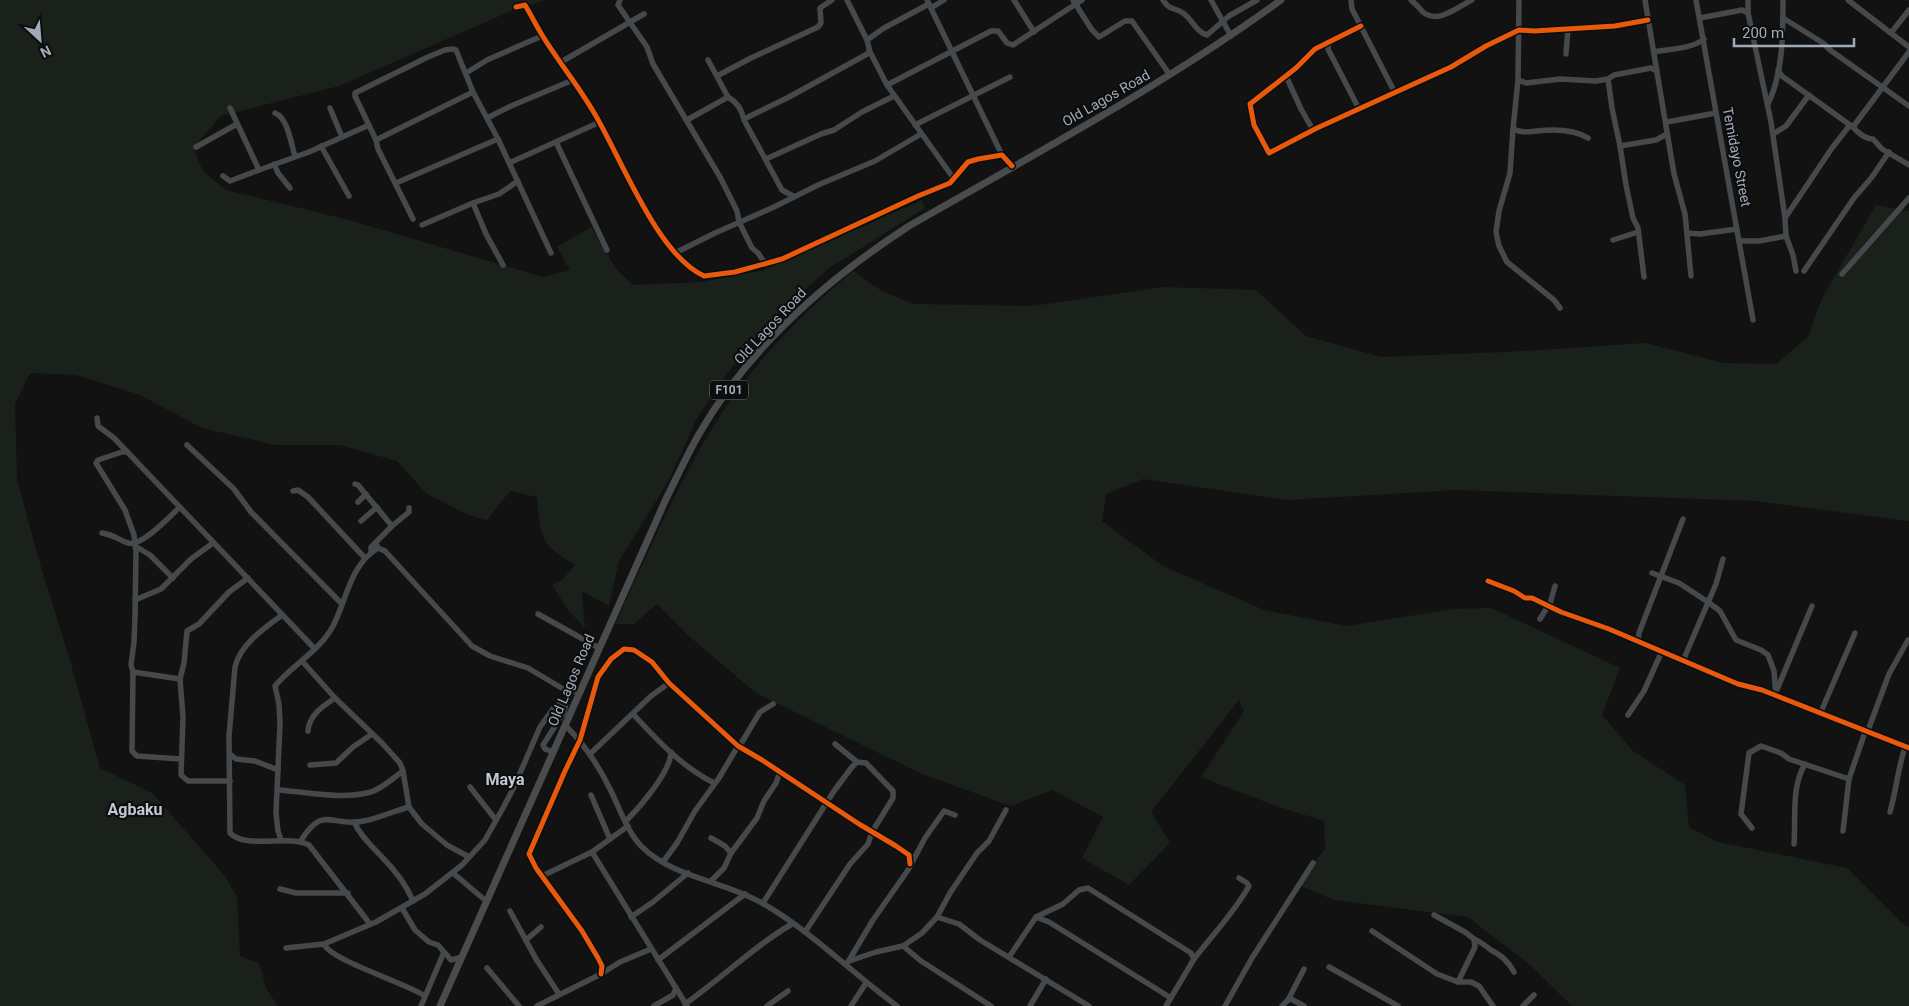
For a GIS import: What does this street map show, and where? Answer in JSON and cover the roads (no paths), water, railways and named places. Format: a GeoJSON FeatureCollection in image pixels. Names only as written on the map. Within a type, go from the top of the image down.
{"type":"FeatureCollection","features":[{"type":"Feature","properties":{"kind":"main road","name":"Old Lagos Road"},"geometry":{"type":"LineString","coordinates":[[440,1006],[663,506],[700,433],[758,353],[806,303],[855,263],[909,226],[1170,75],[1232,36],[1281,0]]}},
{"type":"Feature","properties":{"kind":"street"},"geometry":{"type":"LineString","coordinates":[[620,0],[618,4],[629,23],[647,47],[653,64],[720,177],[737,211],[739,222],[752,248],[766,265]]}},
{"type":"Feature","properties":{"kind":"street"},"geometry":{"type":"LineString","coordinates":[[717,76],[818,27],[821,23],[820,8],[832,0]]}},
{"type":"Feature","properties":{"kind":"street"},"geometry":{"type":"LineString","coordinates":[[847,0],[867,40],[869,50],[894,96],[954,179]]}},
{"type":"Feature","properties":{"kind":"street"},"geometry":{"type":"LineString","coordinates":[[867,40],[884,28],[929,4],[944,0]]}},
{"type":"Feature","properties":{"kind":"street"},"geometry":{"type":"LineString","coordinates":[[1014,0],[1034,32]]}},
{"type":"Feature","properties":{"kind":"street"},"geometry":{"type":"LineString","coordinates":[[888,85],[995,30],[1010,45],[1034,32],[1075,2],[1082,0]]}},
{"type":"Feature","properties":{"kind":"street"},"geometry":{"type":"LineString","coordinates":[[1162,0],[1169,8],[1185,14],[1202,34],[1207,35],[1235,12],[1257,0]]}},
{"type":"Feature","properties":{"kind":"street"},"geometry":{"type":"LineString","coordinates":[[1211,0],[1222,22],[1232,36]]}},
{"type":"Feature","properties":{"kind":"street"},"geometry":{"type":"LineString","coordinates":[[1351,0],[1352,8],[1395,93]]}},
{"type":"Feature","properties":{"kind":"street"},"geometry":{"type":"LineString","coordinates":[[1411,0],[1424,13],[1434,16],[1447,14],[1461,2],[1472,0]]}},
{"type":"Feature","properties":{"kind":"street"},"geometry":{"type":"LineString","coordinates":[[1519,0],[1518,80],[1510,173],[1499,210],[1496,232],[1498,246],[1507,262],[1554,300],[1560,308]]}},
{"type":"Feature","properties":{"kind":"street"},"geometry":{"type":"LineString","coordinates":[[1645,0],[1677,187],[1683,204],[1691,276]]}},
{"type":"Feature","properties":{"kind":"street","name":"Temidayo Street"},"geometry":{"type":"LineString","coordinates":[[1696,0],[1753,320]]}},
{"type":"Feature","properties":{"kind":"street"},"geometry":{"type":"LineString","coordinates":[[1748,0],[1748,13],[1768,104],[1786,236],[1796,270]]}},
{"type":"Feature","properties":{"kind":"street"},"geometry":{"type":"LineString","coordinates":[[1768,104],[1781,58],[1783,0]]}},
{"type":"Feature","properties":{"kind":"street"},"geometry":{"type":"LineString","coordinates":[[1851,1],[1909,47]]}},
{"type":"Feature","properties":{"kind":"street"},"geometry":{"type":"LineString","coordinates":[[1075,2],[1092,30],[1099,37],[1125,22],[1132,21],[1170,75]]}},
{"type":"Feature","properties":{"kind":"street"},"geometry":{"type":"LineString","coordinates":[[929,4],[953,50],[973,97],[1002,155],[1012,166]]}},
{"type":"Feature","properties":{"kind":"street"},"geometry":{"type":"LineString","coordinates":[[516,7],[525,5],[542,36],[600,122],[645,209],[675,253],[690,267],[708,276],[766,265],[799,252],[950,183],[968,162],[1002,155]]}},
{"type":"Feature","properties":{"kind":"street"},"geometry":{"type":"LineString","coordinates":[[1700,18],[1742,10],[1748,13]]}},
{"type":"Feature","properties":{"kind":"street"},"geometry":{"type":"LineString","coordinates":[[1892,33],[1909,10]]}},
{"type":"Feature","properties":{"kind":"street"},"geometry":{"type":"LineString","coordinates":[[561,62],[644,14]]}},
{"type":"Feature","properties":{"kind":"street"},"geometry":{"type":"LineString","coordinates":[[1783,18],[1823,43],[1830,50],[1909,106]]}},
{"type":"Feature","properties":{"kind":"street"},"geometry":{"type":"LineString","coordinates":[[1361,26],[1315,49],[1286,76],[1250,104],[1254,125],[1269,153],[1313,130],[1451,67],[1518,30],[1534,31],[1615,26],[1648,20]]}},
{"type":"Feature","properties":{"kind":"street"},"geometry":{"type":"LineString","coordinates":[[1566,54],[1568,28]]}},
{"type":"Feature","properties":{"kind":"street"},"geometry":{"type":"LineString","coordinates":[[466,73],[487,60],[542,36]]}},
{"type":"Feature","properties":{"kind":"street"},"geometry":{"type":"LineString","coordinates":[[1654,52],[1697,43],[1704,39]]}},
{"type":"Feature","properties":{"kind":"street"},"geometry":{"type":"LineString","coordinates":[[1329,41],[1328,49],[1358,109]]}},
{"type":"Feature","properties":{"kind":"street"},"geometry":{"type":"LineString","coordinates":[[413,220],[354,96],[358,90],[428,57],[452,49],[456,50],[473,92],[498,139],[551,253]]}},
{"type":"Feature","properties":{"kind":"street"},"geometry":{"type":"LineString","coordinates":[[744,119],[812,85],[869,53],[869,50]]}},
{"type":"Feature","properties":{"kind":"street"},"geometry":{"type":"LineString","coordinates":[[1785,218],[1832,148],[1852,126],[1909,52]]}},
{"type":"Feature","properties":{"kind":"street"},"geometry":{"type":"LineString","coordinates":[[1651,68],[1655,59]]}},
{"type":"Feature","properties":{"kind":"street"},"geometry":{"type":"LineString","coordinates":[[708,60],[728,97],[737,104],[782,190],[793,196]]}},
{"type":"Feature","properties":{"kind":"street"},"geometry":{"type":"LineString","coordinates":[[1518,80],[1526,83],[1560,79],[1596,81],[1608,80],[1614,75],[1651,68],[1657,71]]}},
{"type":"Feature","properties":{"kind":"street"},"geometry":{"type":"LineString","coordinates":[[1778,70],[1782,76],[1865,137],[1872,139],[1876,144],[1909,165]]}},
{"type":"Feature","properties":{"kind":"street"},"geometry":{"type":"LineString","coordinates":[[1286,76],[1300,109],[1313,130]]}},
{"type":"Feature","properties":{"kind":"street"},"geometry":{"type":"LineString","coordinates":[[915,125],[1010,77]]}},
{"type":"Feature","properties":{"kind":"street"},"geometry":{"type":"LineString","coordinates":[[487,118],[573,80]]}},
{"type":"Feature","properties":{"kind":"street"},"geometry":{"type":"LineString","coordinates":[[1608,80],[1626,185],[1633,218],[1638,228],[1644,277]]}},
{"type":"Feature","properties":{"kind":"street"},"geometry":{"type":"LineString","coordinates":[[376,140],[473,92]]}},
{"type":"Feature","properties":{"kind":"street"},"geometry":{"type":"LineString","coordinates":[[1772,134],[1786,126],[1809,95]]}},
{"type":"Feature","properties":{"kind":"street"},"geometry":{"type":"LineString","coordinates":[[766,159],[834,130],[862,112],[894,96]]}},
{"type":"Feature","properties":{"kind":"street"},"geometry":{"type":"LineString","coordinates":[[687,120],[728,97]]}},
{"type":"Feature","properties":{"kind":"street"},"geometry":{"type":"LineString","coordinates":[[230,108],[259,170]]}},
{"type":"Feature","properties":{"kind":"street"},"geometry":{"type":"LineString","coordinates":[[330,108],[342,137]]}},
{"type":"Feature","properties":{"kind":"street"},"geometry":{"type":"LineString","coordinates":[[1667,122],[1716,113]]}},
{"type":"Feature","properties":{"kind":"street"},"geometry":{"type":"LineString","coordinates":[[274,114],[278,115],[286,125],[295,156]]}},
{"type":"Feature","properties":{"kind":"street"},"geometry":{"type":"LineString","coordinates":[[509,163],[600,122]]}},
{"type":"Feature","properties":{"kind":"street"},"geometry":{"type":"LineString","coordinates":[[196,147],[238,124]]}},
{"type":"Feature","properties":{"kind":"street"},"geometry":{"type":"LineString","coordinates":[[223,176],[230,181],[321,146],[369,125]]}},
{"type":"Feature","properties":{"kind":"street"},"geometry":{"type":"LineString","coordinates":[[1513,129],[1523,132],[1575,131],[1588,138]]}},
{"type":"Feature","properties":{"kind":"street"},"geometry":{"type":"LineString","coordinates":[[675,253],[774,207],[793,196],[875,161],[921,134]]}},
{"type":"Feature","properties":{"kind":"street"},"geometry":{"type":"LineString","coordinates":[[1620,146],[1656,140],[1668,134]]}},
{"type":"Feature","properties":{"kind":"street"},"geometry":{"type":"LineString","coordinates":[[396,183],[498,139]]}},
{"type":"Feature","properties":{"kind":"street"},"geometry":{"type":"LineString","coordinates":[[556,142],[607,250]]}},
{"type":"Feature","properties":{"kind":"street"},"geometry":{"type":"LineString","coordinates":[[321,146],[349,196]]}},
{"type":"Feature","properties":{"kind":"street"},"geometry":{"type":"LineString","coordinates":[[1804,270],[1854,198],[1872,178],[1889,152]]}},
{"type":"Feature","properties":{"kind":"street"},"geometry":{"type":"LineString","coordinates":[[274,164],[278,173],[290,188]]}},
{"type":"Feature","properties":{"kind":"street"},"geometry":{"type":"LineString","coordinates":[[422,225],[499,194],[518,182]]}},
{"type":"Feature","properties":{"kind":"street"},"geometry":{"type":"LineString","coordinates":[[1842,274],[1909,198]]}},
{"type":"Feature","properties":{"kind":"street"},"geometry":{"type":"LineString","coordinates":[[473,203],[490,242],[503,265]]}},
{"type":"Feature","properties":{"kind":"street"},"geometry":{"type":"LineString","coordinates":[[1687,233],[1700,234],[1737,229]]}},
{"type":"Feature","properties":{"kind":"street"},"geometry":{"type":"LineString","coordinates":[[1613,240],[1638,232]]}},
{"type":"Feature","properties":{"kind":"street"},"geometry":{"type":"LineString","coordinates":[[1739,241],[1760,241],[1786,236]]}},
{"type":"Feature","properties":{"kind":"street"},"geometry":{"type":"LineString","coordinates":[[97,418],[98,426],[127,452],[314,648]]}},
{"type":"Feature","properties":{"kind":"street"},"geometry":{"type":"LineString","coordinates":[[187,445],[234,489],[251,512],[341,603]]}},
{"type":"Feature","properties":{"kind":"street"},"geometry":{"type":"LineString","coordinates":[[127,452],[98,460],[96,463],[125,510],[132,526],[135,544],[134,642],[131,665],[133,672],[132,751],[137,756],[181,759]]}},
{"type":"Feature","properties":{"kind":"street"},"geometry":{"type":"LineString","coordinates":[[355,484],[366,494],[392,526]]}},
{"type":"Feature","properties":{"kind":"street"},"geometry":{"type":"LineString","coordinates":[[293,491],[298,490],[308,497],[364,557]]}},
{"type":"Feature","properties":{"kind":"street"},"geometry":{"type":"LineString","coordinates":[[358,502],[366,494]]}},
{"type":"Feature","properties":{"kind":"street"},"geometry":{"type":"LineString","coordinates":[[135,544],[145,538],[180,507]]}},
{"type":"Feature","properties":{"kind":"street"},"geometry":{"type":"LineString","coordinates":[[362,521],[377,507]]}},
{"type":"Feature","properties":{"kind":"street"},"geometry":{"type":"LineString","coordinates":[[281,840],[277,820],[278,790],[276,767],[280,712],[275,686],[302,661],[334,625],[341,603],[364,557],[372,552],[392,526],[409,512],[409,508]]}},
{"type":"Feature","properties":{"kind":"street"},"geometry":{"type":"LineString","coordinates":[[1638,641],[1683,519]]}},
{"type":"Feature","properties":{"kind":"street"},"geometry":{"type":"LineString","coordinates":[[102,533],[117,536],[128,543],[135,544],[173,578]]}},
{"type":"Feature","properties":{"kind":"street"},"geometry":{"type":"LineString","coordinates":[[135,600],[161,589],[191,559],[213,543]]}},
{"type":"Feature","properties":{"kind":"street"},"geometry":{"type":"LineString","coordinates":[[377,545],[385,551],[472,646],[490,656],[528,668],[570,693]]}},
{"type":"Feature","properties":{"kind":"street"},"geometry":{"type":"LineString","coordinates":[[1683,659],[1716,584],[1723,559]]}},
{"type":"Feature","properties":{"kind":"street"},"geometry":{"type":"LineString","coordinates":[[1652,572],[1679,583],[1708,602],[1720,611],[1736,640],[1761,650],[1768,655],[1774,671],[1776,694]]}},
{"type":"Feature","properties":{"kind":"street"},"geometry":{"type":"LineString","coordinates":[[230,780],[188,781],[181,775],[183,717],[180,679],[184,663],[187,631],[198,624],[229,592],[248,578]]}},
{"type":"Feature","properties":{"kind":"street"},"geometry":{"type":"LineString","coordinates":[[1488,581],[1514,591],[1525,598],[1532,598],[1683,659],[1738,684],[1776,694],[1820,714],[1907,748],[1901,760],[1890,812]]}},
{"type":"Feature","properties":{"kind":"street"},"geometry":{"type":"LineString","coordinates":[[1540,619],[1549,606],[1555,586]]}},
{"type":"Feature","properties":{"kind":"street"},"geometry":{"type":"LineString","coordinates":[[1776,694],[1812,606]]}},
{"type":"Feature","properties":{"kind":"street"},"geometry":{"type":"LineString","coordinates":[[538,614],[599,648]]}},
{"type":"Feature","properties":{"kind":"street"},"geometry":{"type":"LineString","coordinates":[[282,615],[246,646],[236,660],[229,736],[229,828],[233,835],[247,840],[281,840],[309,845],[370,924]]}},
{"type":"Feature","properties":{"kind":"street"},"geometry":{"type":"LineString","coordinates":[[1820,714],[1855,633]]}},
{"type":"Feature","properties":{"kind":"street"},"geometry":{"type":"LineString","coordinates":[[1843,831],[1849,780],[1889,674],[1908,640]]}},
{"type":"Feature","properties":{"kind":"street"},"geometry":{"type":"LineString","coordinates":[[601,974],[602,966],[582,931],[542,876],[529,854],[580,740],[598,677],[617,653],[624,649],[634,650],[652,662],[669,682],[738,746],[906,853],[909,856],[910,864]]}},
{"type":"Feature","properties":{"kind":"street"},"geometry":{"type":"LineString","coordinates":[[1628,715],[1644,691],[1662,651]]}},
{"type":"Feature","properties":{"kind":"street"},"geometry":{"type":"LineString","coordinates":[[302,661],[335,698],[400,763],[409,807],[422,824],[447,845],[469,858]]}},
{"type":"Feature","properties":{"kind":"street"},"geometry":{"type":"LineString","coordinates":[[133,672],[180,679]]}},
{"type":"Feature","properties":{"kind":"street"},"geometry":{"type":"LineString","coordinates":[[590,754],[669,682]]}},
{"type":"Feature","properties":{"kind":"street"},"geometry":{"type":"LineString","coordinates":[[553,752],[544,747],[548,737],[564,712],[570,693],[581,691]]}},
{"type":"Feature","properties":{"kind":"street"},"geometry":{"type":"LineString","coordinates":[[308,731],[312,717],[335,698]]}},
{"type":"Feature","properties":{"kind":"street"},"geometry":{"type":"LineString","coordinates":[[286,948],[324,944],[370,924],[425,894],[453,873],[485,840],[514,787],[538,732],[555,706],[566,702]]}},
{"type":"Feature","properties":{"kind":"street"},"geometry":{"type":"LineString","coordinates":[[663,862],[760,712],[773,704]]}},
{"type":"Feature","properties":{"kind":"street"},"geometry":{"type":"LineString","coordinates":[[633,714],[695,774],[714,783]]}},
{"type":"Feature","properties":{"kind":"street"},"geometry":{"type":"LineString","coordinates":[[362,740],[363,726]]}},
{"type":"Feature","properties":{"kind":"street"},"geometry":{"type":"LineString","coordinates":[[566,726],[580,740],[590,754],[602,773],[627,824],[640,845],[649,853],[663,862],[688,873],[745,894],[763,903],[847,963],[866,983],[897,1006]]}},
{"type":"Feature","properties":{"kind":"street"},"geometry":{"type":"LineString","coordinates":[[538,732],[548,737]]}},
{"type":"Feature","properties":{"kind":"street"},"geometry":{"type":"LineString","coordinates":[[310,766],[336,764],[362,740],[372,734]]}},
{"type":"Feature","properties":{"kind":"street"},"geometry":{"type":"LineString","coordinates":[[805,932],[850,864],[868,844],[872,832],[894,795],[891,788],[866,763],[857,762],[835,744]]}},
{"type":"Feature","properties":{"kind":"street"},"geometry":{"type":"LineString","coordinates":[[1752,828],[1741,814],[1749,753],[1761,746],[1775,750],[1790,759],[1849,780]]}},
{"type":"Feature","properties":{"kind":"street"},"geometry":{"type":"LineString","coordinates":[[542,876],[592,852],[627,824],[650,795],[670,762],[671,752]]}},
{"type":"Feature","properties":{"kind":"street"},"geometry":{"type":"LineString","coordinates":[[230,754],[236,759],[252,760],[276,767]]}},
{"type":"Feature","properties":{"kind":"street"},"geometry":{"type":"LineString","coordinates":[[763,903],[826,802],[857,762]]}},
{"type":"Feature","properties":{"kind":"street"},"geometry":{"type":"LineString","coordinates":[[1794,844],[1797,786],[1800,771],[1805,764]]}},
{"type":"Feature","properties":{"kind":"street"},"geometry":{"type":"LineString","coordinates":[[278,790],[339,795],[371,792],[403,771]]}},
{"type":"Feature","properties":{"kind":"street"},"geometry":{"type":"LineString","coordinates":[[711,881],[724,868],[731,854],[757,818],[780,772]]}},
{"type":"Feature","properties":{"kind":"street"},"geometry":{"type":"LineString","coordinates":[[470,787],[496,820]]}},
{"type":"Feature","properties":{"kind":"street"},"geometry":{"type":"LineString","coordinates":[[591,796],[610,839]]}},
{"type":"Feature","properties":{"kind":"street"},"geometry":{"type":"LineString","coordinates":[[300,842],[315,822],[332,820],[354,822],[409,807]]}},
{"type":"Feature","properties":{"kind":"street"},"geometry":{"type":"LineString","coordinates":[[847,963],[876,952],[903,946],[922,933],[937,917],[950,893],[977,853],[988,842],[1006,810]]}},
{"type":"Feature","properties":{"kind":"street"},"geometry":{"type":"LineString","coordinates":[[847,963],[944,812],[955,815]]}},
{"type":"Feature","properties":{"kind":"street"},"geometry":{"type":"LineString","coordinates":[[354,822],[361,835],[383,857],[402,881],[413,901]]}},
{"type":"Feature","properties":{"kind":"street"},"geometry":{"type":"LineString","coordinates":[[711,838],[725,846],[731,854]]}},
{"type":"Feature","properties":{"kind":"street"},"geometry":{"type":"LineString","coordinates":[[461,852],[474,851]]}},
{"type":"Feature","properties":{"kind":"street"},"geometry":{"type":"LineString","coordinates":[[592,852],[686,1005],[768,939],[792,924]]}},
{"type":"Feature","properties":{"kind":"street"},"geometry":{"type":"LineString","coordinates":[[1226,1006],[1252,958],[1313,863]]}},
{"type":"Feature","properties":{"kind":"street"},"geometry":{"type":"LineString","coordinates":[[453,873],[486,901]]}},
{"type":"Feature","properties":{"kind":"street"},"geometry":{"type":"LineString","coordinates":[[631,917],[653,902],[688,873]]}},
{"type":"Feature","properties":{"kind":"street"},"geometry":{"type":"LineString","coordinates":[[1166,1006],[1194,959],[1212,935],[1226,921],[1249,886],[1247,882],[1239,878]]}},
{"type":"Feature","properties":{"kind":"street"},"geometry":{"type":"LineString","coordinates":[[1009,957],[1036,917],[1062,904],[1079,890],[1088,888],[1188,950],[1194,959]]}},
{"type":"Feature","properties":{"kind":"street"},"geometry":{"type":"LineString","coordinates":[[280,889],[296,893],[342,890]]}},
{"type":"Feature","properties":{"kind":"street"},"geometry":{"type":"LineString","coordinates":[[658,960],[745,894]]}},
{"type":"Feature","properties":{"kind":"street"},"geometry":{"type":"LineString","coordinates":[[402,908],[415,930],[429,942],[438,945],[450,960],[462,957]]}},
{"type":"Feature","properties":{"kind":"street"},"geometry":{"type":"LineString","coordinates":[[510,911],[536,959],[559,994]]}},
{"type":"Feature","properties":{"kind":"street"},"geometry":{"type":"LineString","coordinates":[[1434,915],[1466,932],[1474,939],[1483,942],[1489,949],[1509,962],[1514,972]]}},
{"type":"Feature","properties":{"kind":"street"},"geometry":{"type":"LineString","coordinates":[[937,917],[959,924],[980,940],[1089,1006]]}},
{"type":"Feature","properties":{"kind":"street"},"geometry":{"type":"LineString","coordinates":[[1036,917],[1049,922],[1171,998]]}},
{"type":"Feature","properties":{"kind":"street"},"geometry":{"type":"LineString","coordinates":[[526,940],[541,927]]}},
{"type":"Feature","properties":{"kind":"street"},"geometry":{"type":"LineString","coordinates":[[1372,931],[1437,974],[1458,982],[1471,982],[1479,986],[1493,1006]]}},
{"type":"Feature","properties":{"kind":"street"},"geometry":{"type":"LineString","coordinates":[[1474,939],[1475,947]]}},
{"type":"Feature","properties":{"kind":"street"},"geometry":{"type":"LineString","coordinates":[[1458,982],[1475,947],[1483,942]]}},
{"type":"Feature","properties":{"kind":"street"},"geometry":{"type":"LineString","coordinates":[[324,944],[328,950],[348,961],[425,996]]}},
{"type":"Feature","properties":{"kind":"street"},"geometry":{"type":"LineString","coordinates":[[903,946],[921,961],[992,1006]]}},
{"type":"Feature","properties":{"kind":"street"},"geometry":{"type":"LineString","coordinates":[[537,1006],[601,974],[609,967],[651,949]]}},
{"type":"Feature","properties":{"kind":"street"},"geometry":{"type":"LineString","coordinates":[[421,1006],[444,952]]}},
{"type":"Feature","properties":{"kind":"street"},"geometry":{"type":"LineString","coordinates":[[602,966],[609,967]]}},
{"type":"Feature","properties":{"kind":"street"},"geometry":{"type":"LineString","coordinates":[[1329,966],[1398,1006]]}},
{"type":"Feature","properties":{"kind":"street"},"geometry":{"type":"LineString","coordinates":[[487,968],[519,1006]]}},
{"type":"Feature","properties":{"kind":"street"},"geometry":{"type":"LineString","coordinates":[[1282,1006],[1288,1000],[1304,969]]}},
{"type":"Feature","properties":{"kind":"street"},"geometry":{"type":"LineString","coordinates":[[1030,1006],[1046,979]]}},
{"type":"Feature","properties":{"kind":"street"},"geometry":{"type":"LineString","coordinates":[[851,1006],[866,983]]}},
{"type":"Feature","properties":{"kind":"street"},"geometry":{"type":"LineString","coordinates":[[654,1006],[672,995],[676,988]]}},
{"type":"Feature","properties":{"kind":"street"},"geometry":{"type":"LineString","coordinates":[[767,1006],[788,991]]}},
{"type":"Feature","properties":{"kind":"street"},"geometry":{"type":"LineString","coordinates":[[672,995],[680,996]]}},
{"type":"Feature","properties":{"kind":"street"},"geometry":{"type":"LineString","coordinates":[[1523,1006],[1534,995]]}},
{"type":"Feature","properties":{"kind":"street"},"geometry":{"type":"LineString","coordinates":[[1288,1000],[1291,998],[1304,1006]]}},
{"type":"Feature","properties":{"kind":"district","name":"Maya"},"geometry":{"type":"Point","coordinates":[505,779]}},
{"type":"Feature","properties":{"kind":"district","name":"Agbaku"},"geometry":{"type":"Point","coordinates":[135,809]}}]}
